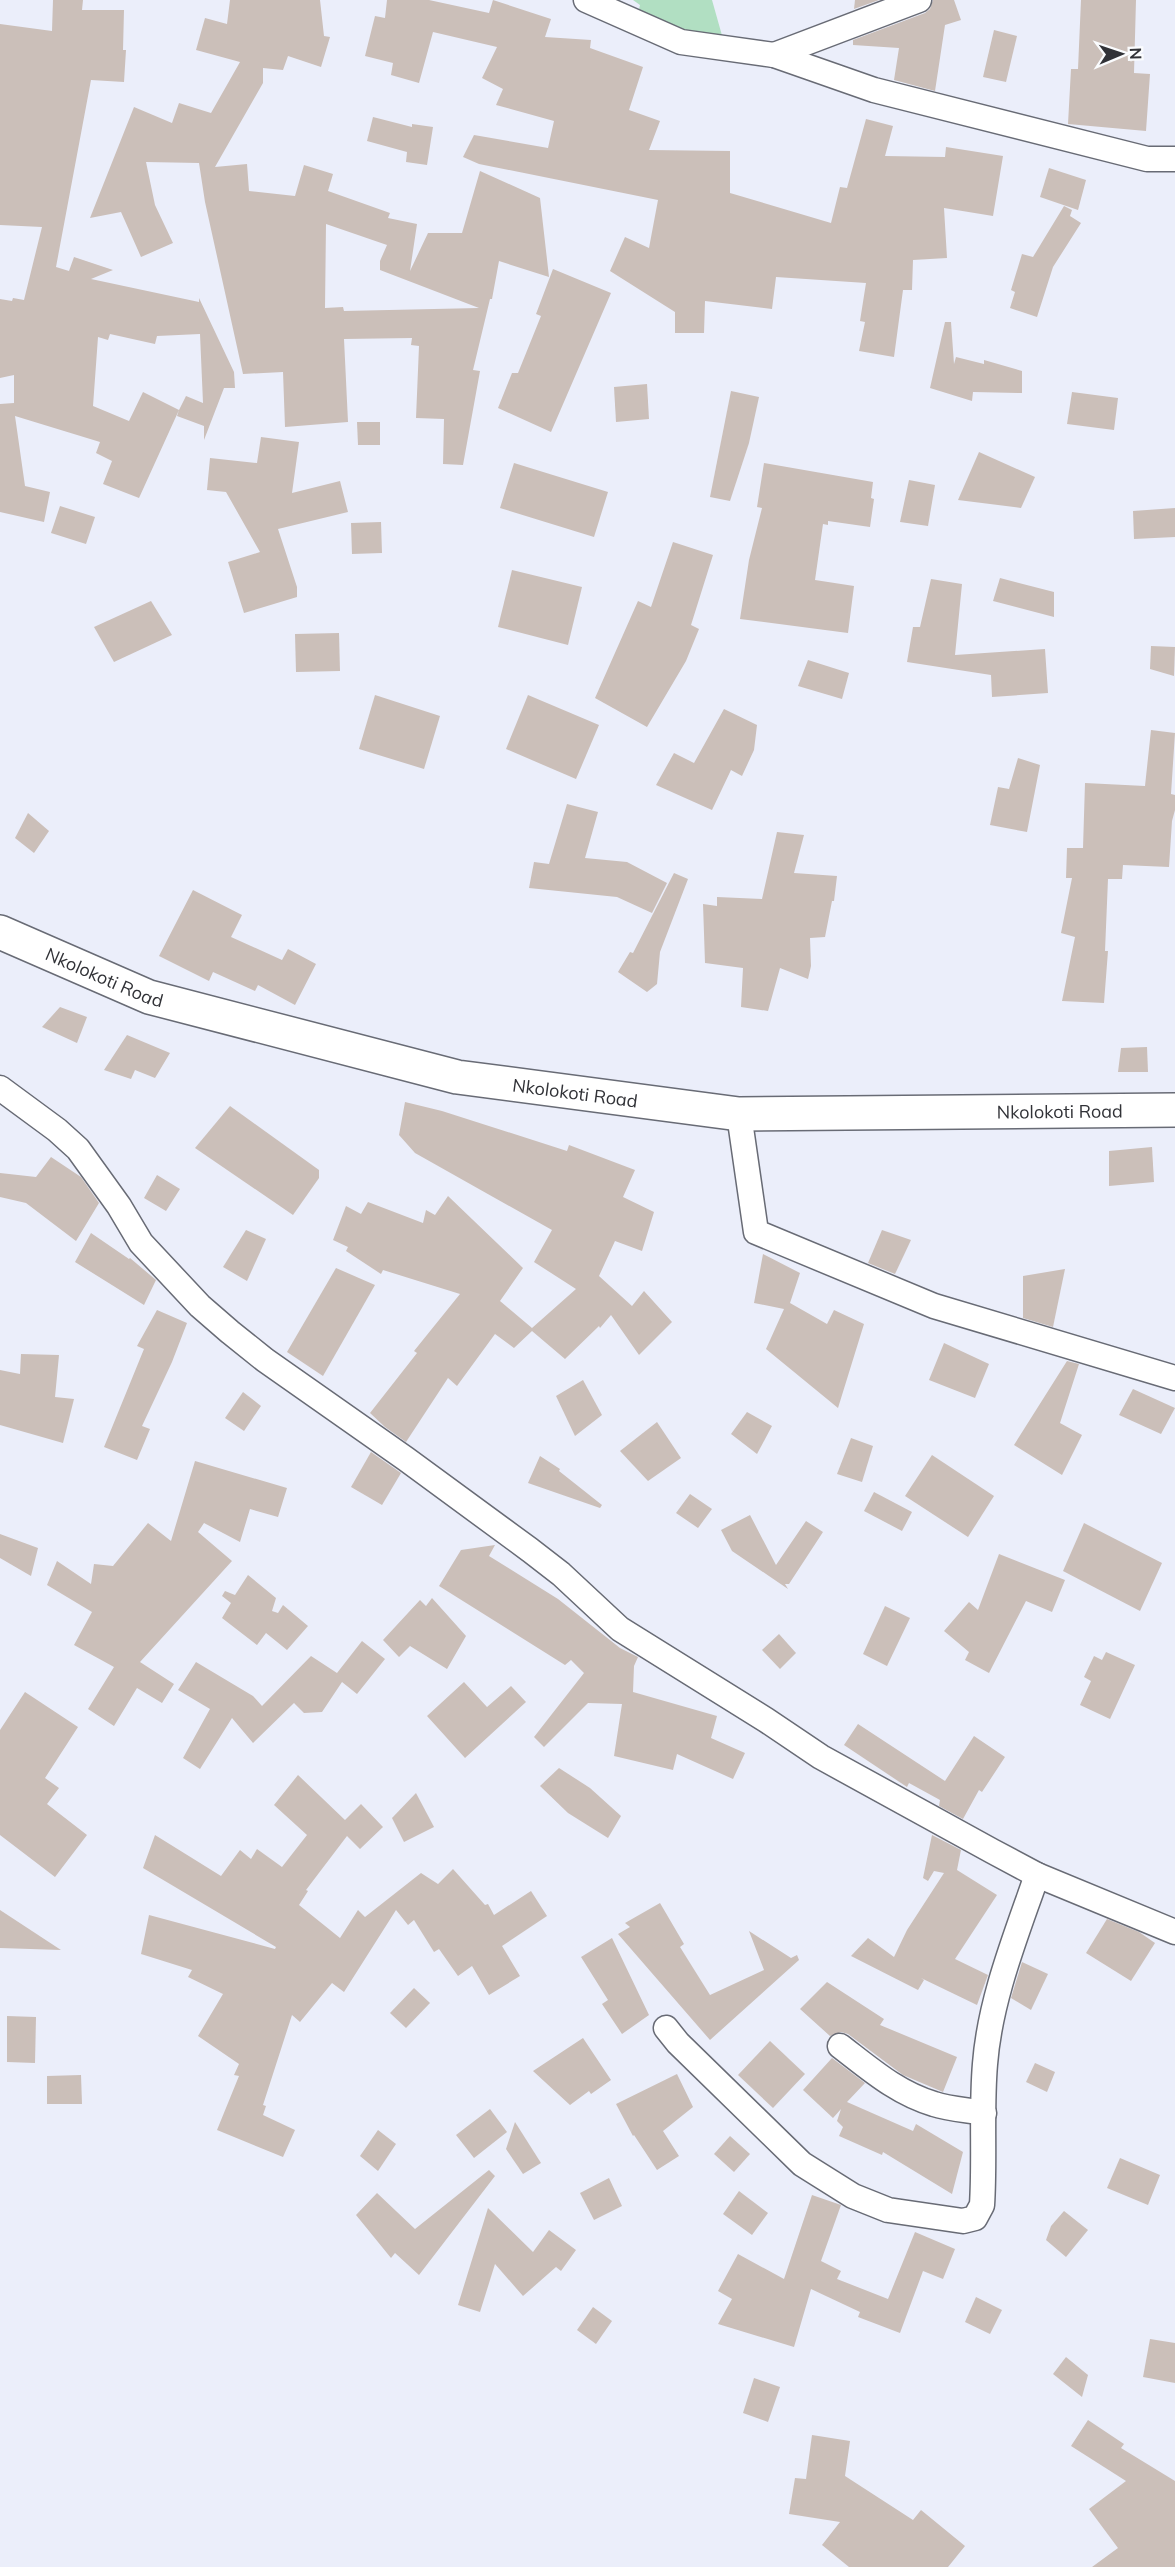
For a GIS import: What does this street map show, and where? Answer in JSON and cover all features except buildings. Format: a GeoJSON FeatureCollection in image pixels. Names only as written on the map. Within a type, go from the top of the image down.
{"type":"FeatureCollection","features":[{"type":"Feature","properties":{"kind":"main road","name":"Nkolokoti Road"},"geometry":{"type":"LineString","coordinates":[[0,932],[149,997],[457,1077],[739,1114],[1175,1110]]}},
{"type":"Feature","properties":{"kind":"street"},"geometry":{"type":"LineString","coordinates":[[586,0],[681,42],[774,55],[874,90],[1147,159],[1175,159]]}},
{"type":"Feature","properties":{"kind":"street"},"geometry":{"type":"LineString","coordinates":[[774,55],[919,0]]}},
{"type":"Feature","properties":{"kind":"street"},"geometry":{"type":"LineString","coordinates":[[0,1088],[57,1130],[78,1149],[119,1206],[141,1243],[200,1306],[265,1360],[398,1453],[530,1550],[561,1574],[620,1629],[748,1708],[821,1757],[1037,1875],[1175,1932]]}},
{"type":"Feature","properties":{"kind":"street"},"geometry":{"type":"LineString","coordinates":[[739,1114],[756,1232],[934,1306],[1175,1378]]}},
{"type":"Feature","properties":{"kind":"street"},"geometry":{"type":"LineString","coordinates":[[666,2028],[678,2043],[802,2164],[853,2196],[888,2210],[963,2221],[975,2218],[982,2205],[985,2063],[993,2017],[1005,1969],[1037,1875]]}},
{"type":"Feature","properties":{"kind":"street"},"geometry":{"type":"LineString","coordinates":[[840,2046],[894,2088],[910,2096],[935,2105],[984,2113]]}},
{"type":"Feature","properties":{"kind":"green space"},"geometry":{"type":"Polygon","coordinates":[[[633,0],[712,0],[723,39],[636,23],[640,5],[633,0]]]}}]}
